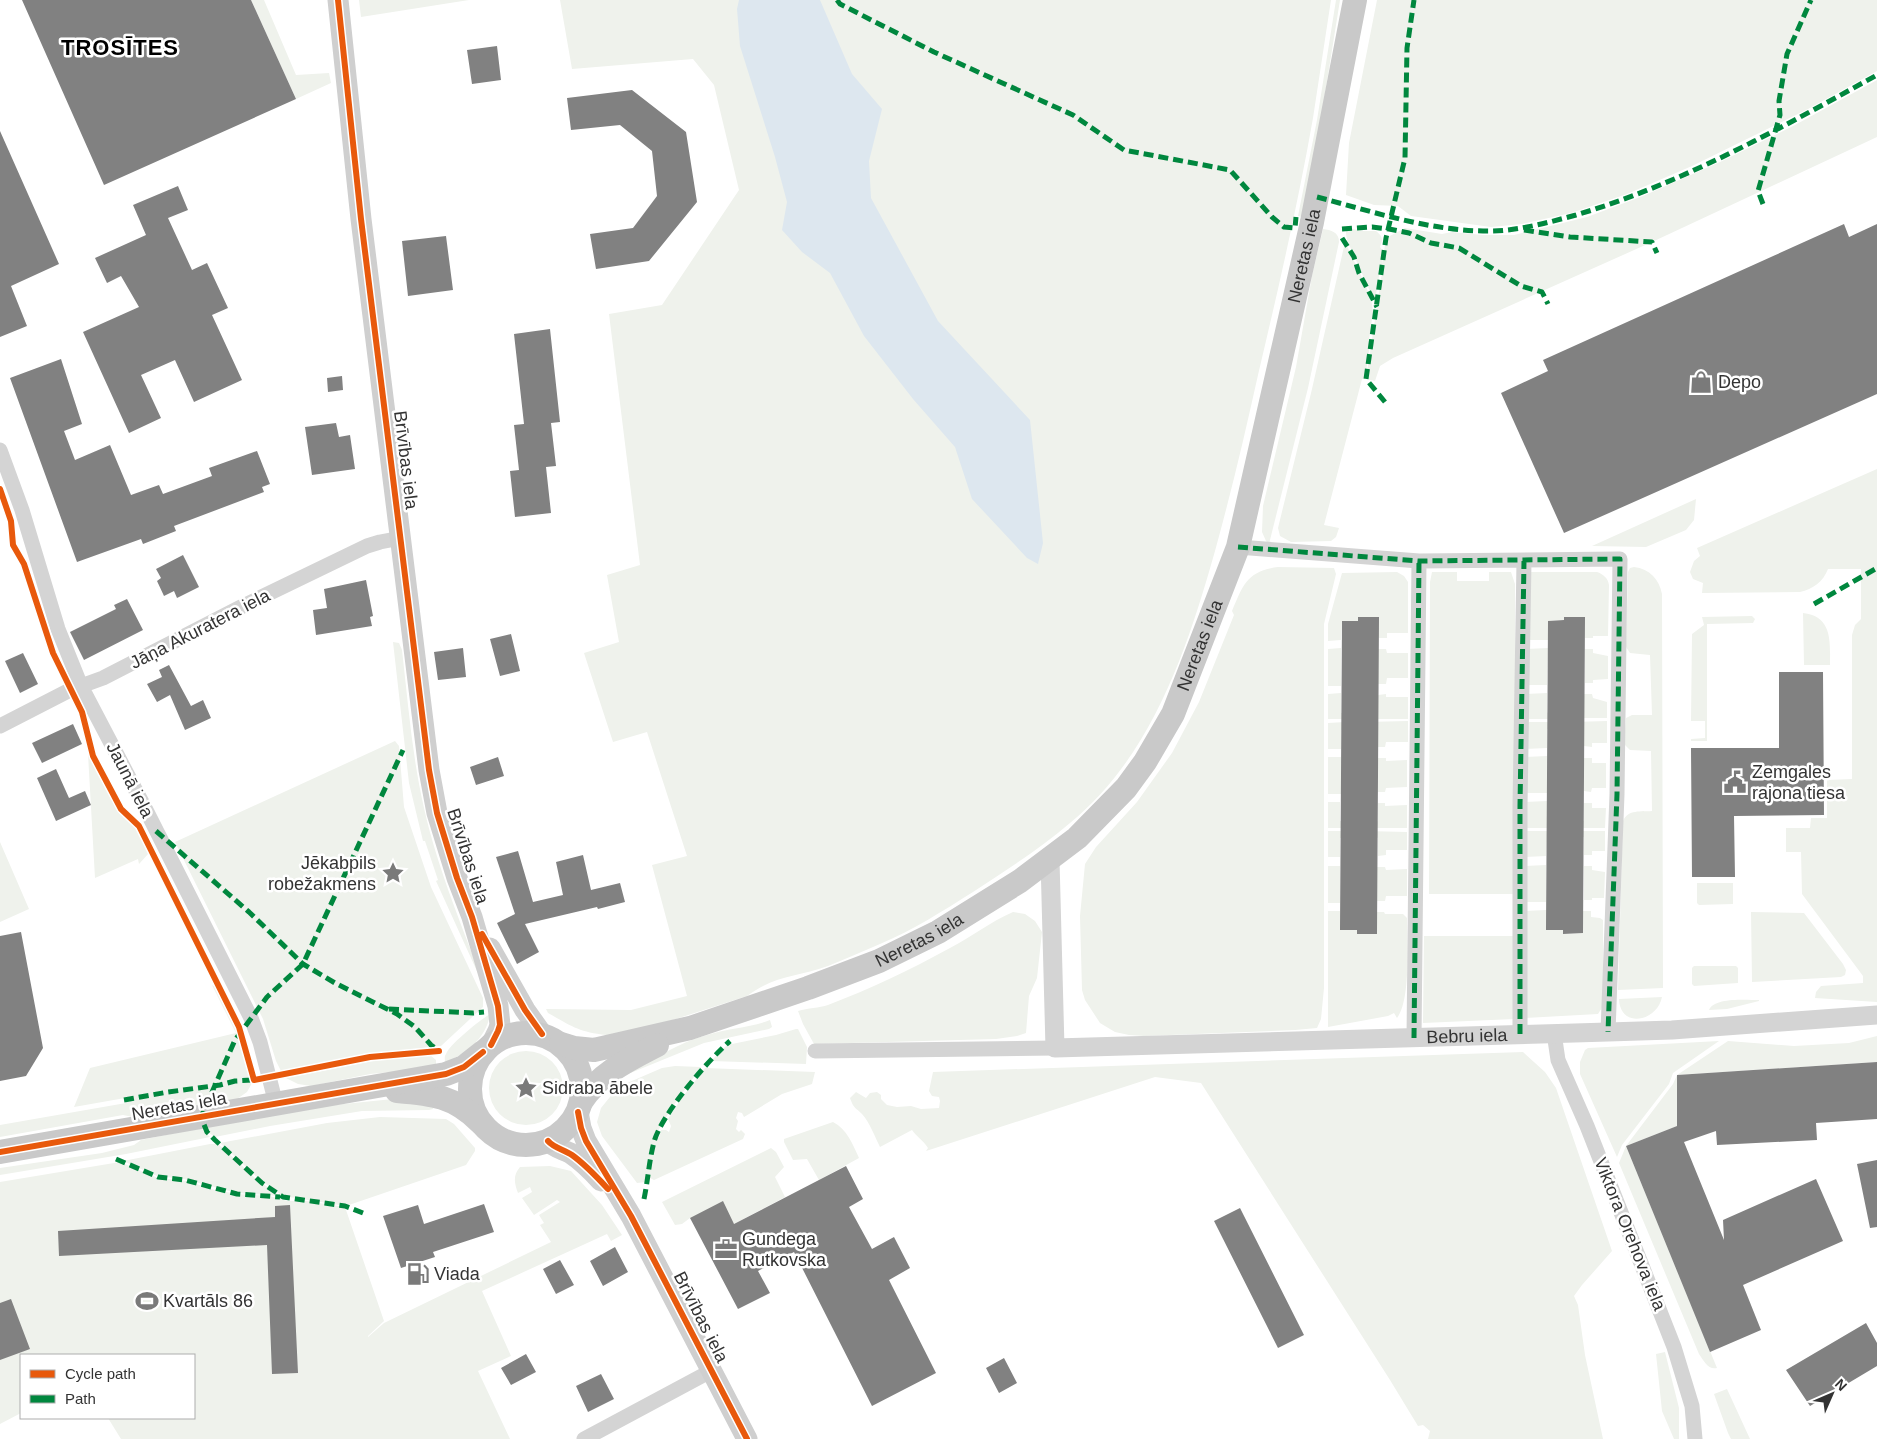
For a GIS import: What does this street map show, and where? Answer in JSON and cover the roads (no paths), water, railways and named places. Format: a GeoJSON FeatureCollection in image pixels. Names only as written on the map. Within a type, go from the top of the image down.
{"type":"FeatureCollection","features":[{"type":"Feature","properties":{"kind":"main road","name":"Brīvības iela"},"geometry":{"type":"LineString","coordinates":[[338,0],[361,219],[401,538],[420,713],[437,813],[457,878],[472,917]]}},
{"type":"Feature","properties":{"kind":"main road","name":"Neretas iela"},"geometry":{"type":"LineString","coordinates":[[690,1028],[855,971],[938,932],[988,902],[1050,860],[1089,826],[1126,788],[1160,739],[1187,680],[1238,547],[1312,222],[1355,0]]}},
{"type":"Feature","properties":{"kind":"main road"},"geometry":{"type":"LineString","coordinates":[[472,917],[525,1010],[551,1039],[572,1056],[580,1070],[582,1080],[581,1128],[586,1142],[627,1209]]}},
{"type":"Feature","properties":{"kind":"main road"},"geometry":{"type":"LineString","coordinates":[[472,917],[496,997],[500,1017],[498,1031],[473,1071],[470,1087],[472,1103],[480,1122]]}},
{"type":"Feature","properties":{"kind":"main road"},"geometry":{"type":"LineString","coordinates":[[363,1090],[453,1072],[474,1060],[500,1039],[520,1032],[551,1039],[574,1048],[594,1050],[690,1028]]}},
{"type":"Feature","properties":{"kind":"main road"},"geometry":{"type":"LineString","coordinates":[[363,1090],[422,1093],[438,1096],[461,1105],[496,1137],[516,1145],[527,1146],[548,1141],[566,1130],[597,1082],[615,1067],[690,1028]]}},
{"type":"Feature","properties":{"kind":"main road","name":"Neretas iela"},"geometry":{"type":"LineString","coordinates":[[0,1152],[363,1090]]}},
{"type":"Feature","properties":{"kind":"main road"},"geometry":{"type":"LineString","coordinates":[[548,1141],[552,1146],[571,1154],[582,1162],[627,1209]]}},
{"type":"Feature","properties":{"kind":"main road","name":"Brīvības iela"},"geometry":{"type":"LineString","coordinates":[[627,1209],[747,1439]]}},
{"type":"Feature","properties":{"kind":"street","name":"Jaunā iela"},"geometry":{"type":"LineString","coordinates":[[0,450],[22,510],[58,629],[81,686],[251,1018],[260,1042],[276,1104]]}},
{"type":"Feature","properties":{"kind":"street","name":"Jāņa Akuratera iela"},"geometry":{"type":"LineString","coordinates":[[0,726],[81,686],[103,678],[367,546],[401,538]]}},
{"type":"Feature","properties":{"kind":"street"},"geometry":{"type":"LineString","coordinates":[[1238,547],[1419,560],[1524,561],[1620,559],[1617,794],[1608,1032]]}},
{"type":"Feature","properties":{"kind":"street"},"geometry":{"type":"LineString","coordinates":[[1414,1038],[1419,560]]}},
{"type":"Feature","properties":{"kind":"street"},"geometry":{"type":"LineString","coordinates":[[1520,1034],[1520,806],[1524,561]]}},
{"type":"Feature","properties":{"kind":"street"},"geometry":{"type":"LineString","coordinates":[[815,1051],[1055,1048],[1050,860]]}},
{"type":"Feature","properties":{"kind":"street","name":"Bebru iela"},"geometry":{"type":"LineString","coordinates":[[1055,1048],[1672,1030],[1877,1015]]}},
{"type":"Feature","properties":{"kind":"street","name":"Viktora Orehova iela"},"geometry":{"type":"LineString","coordinates":[[1554,1033],[1558,1060],[1587,1126],[1674,1347],[1692,1406],[1695,1439]]}},
{"type":"Feature","properties":{"kind":"street"},"geometry":{"type":"LineString","coordinates":[[584,1439],[711,1370]]}},
{"type":"Feature","properties":{"kind":"place","name":"Depo"},"geometry":{"type":"Point","coordinates":[1701,382]}},
{"type":"Feature","properties":{"kind":"place","name":"Zemgales rajona tiesa"},"geometry":{"type":"Point","coordinates":[1735,782]}},
{"type":"Feature","properties":{"kind":"place","name":"Jēkabpils robežakmens"},"geometry":{"type":"Point","coordinates":[393,873]}},
{"type":"Feature","properties":{"kind":"place","name":"Sidraba ābele"},"geometry":{"type":"Point","coordinates":[526,1088]}},
{"type":"Feature","properties":{"kind":"place","name":"Gundega Rutkovska"},"geometry":{"type":"Point","coordinates":[726,1249]}},
{"type":"Feature","properties":{"kind":"place","name":"Viada"},"geometry":{"type":"Point","coordinates":[418,1274]}},
{"type":"Feature","properties":{"kind":"place","name":"Kvartāls 86"},"geometry":{"type":"Point","coordinates":[147,1301]}},
{"type":"Feature","properties":{"kind":"district","name":"TROSĪTES"},"geometry":{"type":"Point","coordinates":[120,47]}}]}
